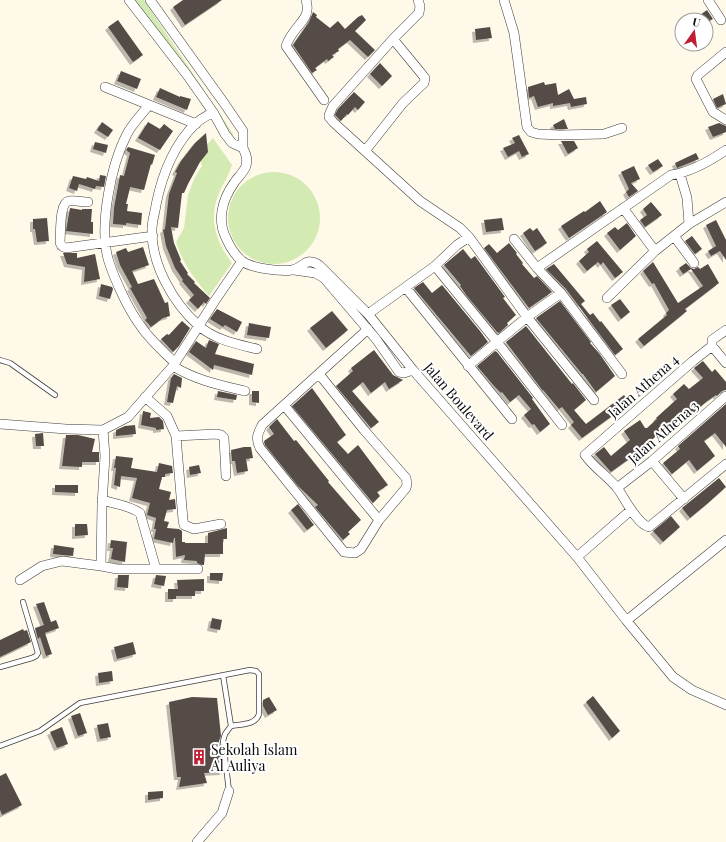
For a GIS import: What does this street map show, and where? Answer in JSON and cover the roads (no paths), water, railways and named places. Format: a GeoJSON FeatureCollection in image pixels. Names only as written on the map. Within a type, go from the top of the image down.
{"type":"FeatureCollection","features":[{"type":"Feature","properties":{"kind":"street"},"geometry":{"type":"LineString","coordinates":[[129,0],[187,75],[213,112],[225,134],[232,143],[243,148]]}},
{"type":"Feature","properties":{"kind":"street"},"geometry":{"type":"LineString","coordinates":[[0,424],[103,430],[128,417],[174,364],[242,261],[226,239],[221,221],[222,212],[229,190],[246,166],[247,157],[243,148],[242,131],[224,103],[150,0]]}},
{"type":"Feature","properties":{"kind":"street"},"geometry":{"type":"LineString","coordinates":[[306,0],[308,12],[286,46],[324,100]]}},
{"type":"Feature","properties":{"kind":"street"},"geometry":{"type":"LineString","coordinates":[[418,0],[420,6],[419,14],[393,40],[333,106],[329,117],[420,200],[460,228],[527,317],[594,400]]}},
{"type":"Feature","properties":{"kind":"street"},"geometry":{"type":"LineString","coordinates":[[504,0],[514,33],[527,128],[531,132],[538,134],[560,136],[604,134],[622,128]]}},
{"type":"Feature","properties":{"kind":"street"},"geometry":{"type":"LineString","coordinates":[[708,0],[721,20]]}},
{"type":"Feature","properties":{"kind":"street"},"geometry":{"type":"LineString","coordinates":[[365,151],[403,103],[424,83],[425,78],[393,40]]}},
{"type":"Feature","properties":{"kind":"street"},"geometry":{"type":"LineString","coordinates":[[726,52],[698,75],[696,79],[713,112],[726,120]]}},
{"type":"Feature","properties":{"kind":"street"},"geometry":{"type":"LineString","coordinates":[[105,87],[196,124]]}},
{"type":"Feature","properties":{"kind":"street"},"geometry":{"type":"LineString","coordinates":[[149,105],[127,133],[115,166],[107,204],[106,243],[109,261],[129,309],[140,326],[174,364],[185,374],[198,379],[246,391]]}},
{"type":"Feature","properties":{"kind":"street"},"geometry":{"type":"LineString","coordinates":[[213,112],[196,124],[179,144],[167,165],[158,196],[152,229],[155,252],[162,274],[174,298],[199,326],[216,337],[234,344],[258,349]]}},
{"type":"Feature","properties":{"kind":"street"},"geometry":{"type":"LineString","coordinates":[[537,268],[671,175],[680,174],[714,158],[726,150]]}},
{"type":"Feature","properties":{"kind":"street"},"geometry":{"type":"LineString","coordinates":[[680,174],[687,198],[689,224]]}},
{"type":"Feature","properties":{"kind":"street"},"geometry":{"type":"LineString","coordinates":[[88,202],[68,201],[65,203],[62,210],[60,245],[66,248],[153,236]]}},
{"type":"Feature","properties":{"kind":"street"},"geometry":{"type":"LineString","coordinates":[[607,298],[655,251],[689,224],[726,202]]}},
{"type":"Feature","properties":{"kind":"street"},"geometry":{"type":"LineString","coordinates":[[622,208],[655,251]]}},
{"type":"Feature","properties":{"kind":"street"},"geometry":{"type":"LineString","coordinates":[[674,236],[694,264]]}},
{"type":"Feature","properties":{"kind":"street"},"geometry":{"type":"LineString","coordinates":[[368,314],[406,288],[435,266],[457,245],[469,238]]}},
{"type":"Feature","properties":{"kind":"street"},"geometry":{"type":"LineString","coordinates":[[514,239],[537,268],[561,293],[622,374]]}},
{"type":"Feature","properties":{"kind":"street","name":"Jalan Boulevard"},"geometry":{"type":"LineString","coordinates":[[242,261],[272,270],[294,270],[307,262],[313,261],[319,265],[368,314],[413,370],[577,557],[673,677],[692,690],[726,705]]}},
{"type":"Feature","properties":{"kind":"street"},"geometry":{"type":"LineString","coordinates":[[435,266],[562,425]]}},
{"type":"Feature","properties":{"kind":"street"},"geometry":{"type":"LineString","coordinates":[[294,270],[315,273],[324,278],[358,316],[399,372],[404,373],[413,370]]}},
{"type":"Feature","properties":{"kind":"street"},"geometry":{"type":"LineString","coordinates":[[406,288],[512,419]]}},
{"type":"Feature","properties":{"kind":"street"},"geometry":{"type":"LineString","coordinates":[[468,366],[527,317],[561,293]]}},
{"type":"Feature","properties":{"kind":"street"},"geometry":{"type":"LineString","coordinates":[[319,374],[364,430],[406,478],[406,488],[379,520],[361,549],[355,553],[344,552],[260,448],[257,442],[262,424],[368,329]]}},
{"type":"Feature","properties":{"kind":"street","name":"Jalan Athena 4"},"geometry":{"type":"LineString","coordinates":[[617,488],[592,465],[585,454],[712,346],[712,340],[726,330]]}},
{"type":"Feature","properties":{"kind":"street"},"geometry":{"type":"LineString","coordinates":[[712,346],[726,363]]}},
{"type":"Feature","properties":{"kind":"street","name":"Jalan Athena 3"},"geometry":{"type":"LineString","coordinates":[[617,488],[652,461],[726,396]]}},
{"type":"Feature","properties":{"kind":"street"},"geometry":{"type":"LineString","coordinates":[[145,397],[167,416],[176,436],[184,524],[194,529],[221,524]]}},
{"type":"Feature","properties":{"kind":"street"},"geometry":{"type":"LineString","coordinates":[[284,405],[379,520]]}},
{"type":"Feature","properties":{"kind":"street"},"geometry":{"type":"LineString","coordinates":[[101,566],[102,500],[105,456],[103,430]]}},
{"type":"Feature","properties":{"kind":"street"},"geometry":{"type":"LineString","coordinates":[[176,436],[221,435],[224,438],[226,476]]}},
{"type":"Feature","properties":{"kind":"street"},"geometry":{"type":"LineString","coordinates":[[652,461],[684,499]]}},
{"type":"Feature","properties":{"kind":"street"},"geometry":{"type":"LineString","coordinates":[[617,488],[631,510],[645,525],[649,527],[726,464]]}},
{"type":"Feature","properties":{"kind":"street"},"geometry":{"type":"LineString","coordinates":[[102,500],[127,506],[140,514],[156,569]]}},
{"type":"Feature","properties":{"kind":"street"},"geometry":{"type":"LineString","coordinates":[[577,557],[631,510]]}},
{"type":"Feature","properties":{"kind":"street"},"geometry":{"type":"LineString","coordinates":[[626,620],[726,540]]}},
{"type":"Feature","properties":{"kind":"street"},"geometry":{"type":"LineString","coordinates":[[20,580],[42,566],[62,561],[117,569],[198,569]]}},
{"type":"Feature","properties":{"kind":"street"},"geometry":{"type":"LineString","coordinates":[[197,842],[222,813],[229,791]]}},
{"type":"Feature","properties":{"kind":"lane"},"geometry":{"type":"LineString","coordinates":[[0,360],[10,364],[55,395]]}},
{"type":"Feature","properties":{"kind":"lane"},"geometry":{"type":"LineString","coordinates":[[0,667],[32,658],[38,653],[23,602]]}},
{"type":"Feature","properties":{"kind":"lane"},"geometry":{"type":"LineString","coordinates":[[0,746],[40,731],[80,703],[250,670],[256,671],[259,674],[258,719],[253,722],[231,726],[225,734],[224,741],[229,791]]}},
{"type":"Feature","properties":{"kind":"lane"},"geometry":{"type":"LineString","coordinates":[[223,675],[231,726]]}},
{"type":"Feature","properties":{"kind":"place","name":"Sekolah Islam Al Auliya"},"geometry":{"type":"Point","coordinates":[199,757]}}]}
